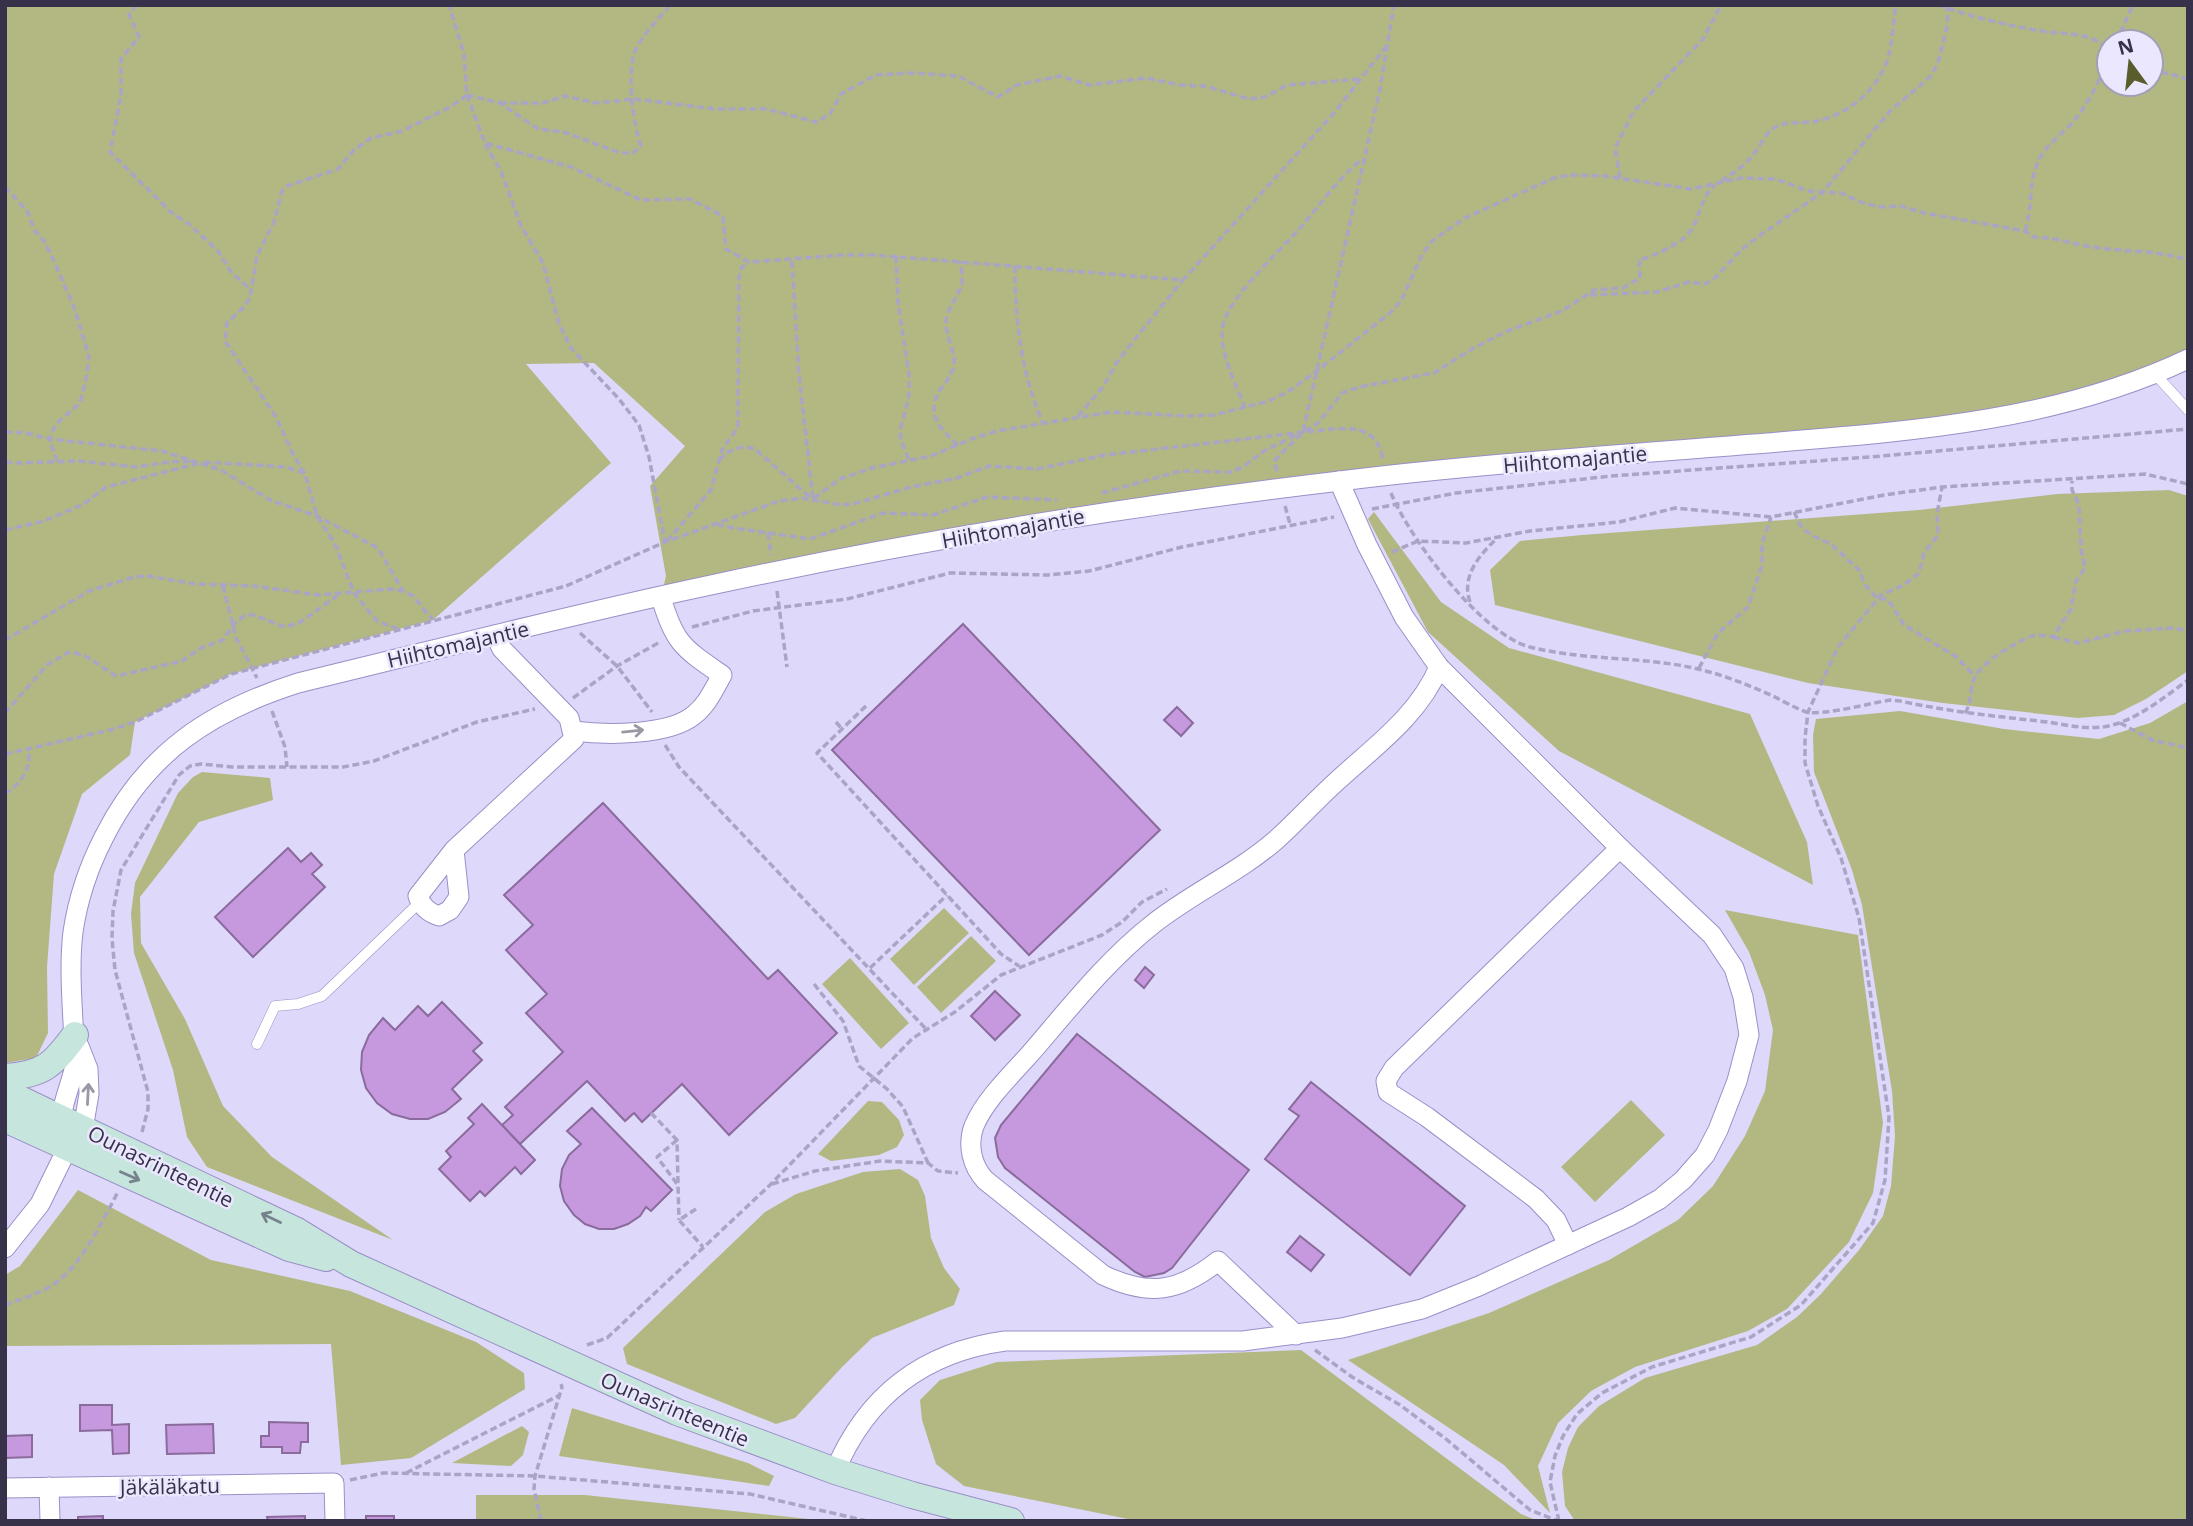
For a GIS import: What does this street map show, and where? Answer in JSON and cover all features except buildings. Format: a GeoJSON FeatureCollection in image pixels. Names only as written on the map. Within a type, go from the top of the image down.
{"type":"FeatureCollection","features":[{"type":"Feature","properties":{"kind":"street","name":"Hiihtomajantie"},"geometry":{"type":"LineString","coordinates":[[5,1248],[40,1204],[70,1131],[89,1094],[88,1069],[75,1035],[73,935],[84,881],[109,827],[127,796],[174,746],[224,713],[264,694],[298,683],[495,635],[774,572],[1094,513],[1386,475],[1958,424],[2052,407],[2155,374],[2188,359]]}},
{"type":"Feature","properties":{"kind":"street"},"geometry":{"type":"LineString","coordinates":[[835,1471],[855,1431],[897,1384],[952,1352],[1005,1341],[1243,1341],[1342,1328],[1422,1309],[1453,1298],[1628,1217],[1660,1199],[1683,1180],[1706,1155],[1737,1081],[1749,1035],[1743,997],[1734,968],[1712,935],[1620,848],[1439,667],[1404,617],[1339,481]]}},
{"type":"Feature","properties":{"kind":"street"},"geometry":{"type":"LineString","coordinates":[[573,731],[603,734],[661,730],[694,716],[705,704],[722,675],[688,651],[674,635],[661,597]]}},
{"type":"Feature","properties":{"kind":"street"},"geometry":{"type":"LineString","coordinates":[[454,850],[459,897],[450,910],[439,916],[431,914],[418,896],[454,850],[574,739],[569,718],[502,649],[495,635]]}},
{"type":"Feature","properties":{"kind":"street"},"geometry":{"type":"LineString","coordinates":[[1296,1336],[1218,1261],[1198,1276],[1175,1286],[1155,1289],[1139,1289],[1103,1275],[985,1180],[977,1171],[971,1139],[973,1129],[980,1114],[1083,993],[1153,924],[1275,841],[1416,706],[1439,667]]}},
{"type":"Feature","properties":{"kind":"street"},"geometry":{"type":"LineString","coordinates":[[1569,1245],[1556,1220],[1536,1199],[1427,1117],[1388,1093],[1386,1081],[1394,1068],[1620,848]]}},
{"type":"Feature","properties":{"kind":"street"},"geometry":{"type":"LineString","coordinates":[[5,1077],[36,1073],[49,1067],[75,1035]]}},
{"type":"Feature","properties":{"kind":"street","name":"Ounasrinteentie"},"geometry":{"type":"LineString","coordinates":[[5,1092],[70,1131],[297,1231],[351,1264],[677,1412],[835,1471],[1011,1521]]}},
{"type":"Feature","properties":{"kind":"street","name":"Ounasrinteentie"},"geometry":{"type":"LineString","coordinates":[[5,1119],[70,1131]]}},
{"type":"Feature","properties":{"kind":"street"},"geometry":{"type":"LineString","coordinates":[[334,1483],[335,1521]]}},
{"type":"Feature","properties":{"kind":"street","name":"Jäkäläkatu"},"geometry":{"type":"LineString","coordinates":[[5,1488],[334,1483]]}},
{"type":"Feature","properties":{"kind":"street"},"geometry":{"type":"LineString","coordinates":[[49,1487],[50,1521]]}},
{"type":"Feature","properties":{"kind":"lane"},"geometry":{"type":"LineString","coordinates":[[2155,374],[2188,410]]}},
{"type":"Feature","properties":{"kind":"lane"},"geometry":{"type":"LineString","coordinates":[[257,1044],[275,1006],[298,1004],[322,996],[420,902]]}},
{"type":"Feature","properties":{"kind":"path"},"geometry":{"type":"LineString","coordinates":[[137,5],[130,14],[139,37],[121,59],[121,96],[110,152],[172,213],[189,224],[218,251],[232,273],[251,290]]}},
{"type":"Feature","properties":{"kind":"path"},"geometry":{"type":"LineString","coordinates":[[449,5],[464,54],[467,95],[485,143],[501,171],[521,226],[543,262],[559,324],[571,348],[619,399],[639,425],[649,457],[666,542]]}},
{"type":"Feature","properties":{"kind":"path"},"geometry":{"type":"LineString","coordinates":[[500,103],[538,129],[564,132],[620,153],[633,153],[640,146],[631,61],[637,47],[670,5]]}},
{"type":"Feature","properties":{"kind":"path"},"geometry":{"type":"LineString","coordinates":[[1274,461],[1303,432],[1380,89],[1394,5]]}},
{"type":"Feature","properties":{"kind":"path"},"geometry":{"type":"LineString","coordinates":[[1619,178],[1615,148],[1634,111],[1703,39],[1721,5]]}},
{"type":"Feature","properties":{"kind":"path"},"geometry":{"type":"LineString","coordinates":[[1590,295],[1594,290],[1623,288],[1636,282],[1640,278],[1639,260],[1660,252],[1689,233],[1704,196],[1753,156],[1773,128],[1833,116],[1851,106],[1873,88],[1889,56],[1896,5]]}},
{"type":"Feature","properties":{"kind":"path"},"geometry":{"type":"LineString","coordinates":[[1938,5],[2043,31],[2089,36],[2095,40]]}},
{"type":"Feature","properties":{"kind":"path"},"geometry":{"type":"LineString","coordinates":[[2122,28],[2133,5]]}},
{"type":"Feature","properties":{"kind":"path"},"geometry":{"type":"LineString","coordinates":[[1094,495],[1180,471],[1231,472],[1318,422],[1342,393],[1359,387],[1434,373],[1507,331],[1562,311],[1581,298],[1590,295],[1657,292],[1689,282],[1705,284],[1716,277],[1741,250],[1823,192],[1891,111],[1930,77],[1938,63],[1947,27],[1948,7]]}},
{"type":"Feature","properties":{"kind":"path"},"geometry":{"type":"LineString","coordinates":[[1078,416],[1103,387],[1117,362],[1183,280],[1282,173],[1388,44]]}},
{"type":"Feature","properties":{"kind":"path"},"geometry":{"type":"LineString","coordinates":[[467,95],[500,103],[543,103],[565,96],[596,103],[634,99],[715,109],[766,109],[816,122],[831,114],[841,94],[876,75],[912,73],[958,76],[998,97],[1017,85],[1060,76],[1089,85],[1147,78],[1179,85],[1205,86],[1249,99],[1265,97],[1287,85],[1361,79]]}},
{"type":"Feature","properties":{"kind":"path"},"geometry":{"type":"LineString","coordinates":[[2165,73],[2188,79]]}},
{"type":"Feature","properties":{"kind":"path"},"geometry":{"type":"LineString","coordinates":[[2025,231],[2034,174],[2040,158],[2078,114],[2095,86]]}},
{"type":"Feature","properties":{"kind":"path"},"geometry":{"type":"LineString","coordinates":[[398,629],[377,621],[354,593],[335,544],[317,516],[305,474],[276,417],[225,341],[227,323],[245,306],[251,290],[257,256],[274,222],[282,191],[287,186],[338,169],[354,150],[370,138],[402,131],[463,100],[467,95]]}},
{"type":"Feature","properties":{"kind":"path"},"geometry":{"type":"LineString","coordinates":[[485,143],[571,167],[641,200],[691,199],[723,216],[726,249],[749,262],[842,255],[896,256],[1183,280]]}},
{"type":"Feature","properties":{"kind":"path"},"geometry":{"type":"LineString","coordinates":[[1245,408],[1223,341],[1223,326],[1228,314],[1248,285],[1315,211],[1338,180],[1363,158]]}},
{"type":"Feature","properties":{"kind":"path"},"geometry":{"type":"LineString","coordinates":[[813,499],[840,478],[872,468],[932,456],[997,431],[1078,416],[1120,412],[1214,415],[1269,401],[1289,391],[1318,370],[1390,313],[1401,301],[1432,241],[1465,218],[1554,178],[1578,175],[1619,178],[1690,189],[1741,178],[1776,179],[1808,191],[1840,193],[1863,203],[1881,207],[1900,206],[1924,214],[2025,231],[2033,237],[2188,260]]}},
{"type":"Feature","properties":{"kind":"path"},"geometry":{"type":"LineString","coordinates":[[5,187],[27,211],[35,231],[44,241],[54,261],[74,307],[89,356],[79,403],[56,424],[49,439],[58,463]]}},
{"type":"Feature","properties":{"kind":"path"},"geometry":{"type":"LineString","coordinates":[[896,256],[898,302],[909,374],[909,396],[900,430],[901,441],[909,461]]}},
{"type":"Feature","properties":{"kind":"path"},"geometry":{"type":"LineString","coordinates":[[792,260],[797,362],[813,499]]}},
{"type":"Feature","properties":{"kind":"path"},"geometry":{"type":"LineString","coordinates":[[958,445],[935,421],[933,410],[937,395],[950,377],[955,363],[946,326],[947,316],[962,284],[960,261]]}},
{"type":"Feature","properties":{"kind":"path"},"geometry":{"type":"LineString","coordinates":[[666,542],[711,491],[722,450],[738,427],[740,276],[742,267],[749,262]]}},
{"type":"Feature","properties":{"kind":"path"},"geometry":{"type":"LineString","coordinates":[[1015,266],[1015,298],[1021,356],[1033,401],[1043,423]]}},
{"type":"Feature","properties":{"kind":"path"},"geometry":{"type":"LineString","coordinates":[[5,754],[135,722],[232,674],[566,586],[666,542],[779,501],[813,499],[841,505],[853,504],[911,487],[957,478],[989,466],[1044,468],[1105,455],[1354,428],[1366,432],[1380,446],[1386,475]]}},
{"type":"Feature","properties":{"kind":"path"},"geometry":{"type":"LineString","coordinates":[[141,1136],[148,1109],[148,1092],[115,970],[112,939],[116,889],[121,870],[179,775],[190,766],[342,767],[374,761],[477,723],[570,700],[617,666],[674,635],[734,614],[847,599],[950,573],[1048,575],[1089,571],[1182,547],[1456,493],[1611,476],[2188,429]]}},
{"type":"Feature","properties":{"kind":"path"},"geometry":{"type":"LineString","coordinates":[[5,432],[162,451],[202,462],[221,470],[270,500],[317,516],[378,548],[403,591]]}},
{"type":"Feature","properties":{"kind":"path"},"geometry":{"type":"LineString","coordinates":[[718,462],[726,453],[749,446],[813,499]]}},
{"type":"Feature","properties":{"kind":"path"},"geometry":{"type":"LineString","coordinates":[[5,462],[87,462],[136,467],[188,460],[285,467],[305,474]]}},
{"type":"Feature","properties":{"kind":"path"},"geometry":{"type":"LineString","coordinates":[[5,530],[44,521],[84,504],[106,487],[202,462]]}},
{"type":"Feature","properties":{"kind":"path"},"geometry":{"type":"LineString","coordinates":[[1374,559],[1418,541],[1466,544],[1530,531],[1619,522],[1675,508],[1771,517],[1884,495],[1942,487],[2072,481],[2145,474],[2188,484]]}},
{"type":"Feature","properties":{"kind":"path"},"geometry":{"type":"LineString","coordinates":[[2053,637],[2071,609],[2076,581],[2085,568],[2078,505],[2072,490],[2072,481]]}},
{"type":"Feature","properties":{"kind":"path"},"geometry":{"type":"LineString","coordinates":[[1558,1521],[1550,1482],[1555,1456],[1563,1436],[1577,1414],[1602,1394],[1652,1367],[1751,1337],[1801,1305],[1873,1223],[1885,1180],[1889,1117],[1859,918],[1841,858],[1818,806],[1805,763],[1808,712],[1838,647],[1852,628],[1881,594],[1904,586],[1919,573],[1924,553],[1938,535],[1937,514],[1942,487]]}},
{"type":"Feature","properties":{"kind":"path"},"geometry":{"type":"LineString","coordinates":[[715,523],[810,539],[883,513],[933,515],[987,497],[1066,500]]}},
{"type":"Feature","properties":{"kind":"path"},"geometry":{"type":"LineString","coordinates":[[1395,503],[1418,541],[1471,605],[1497,630],[1528,647],[1699,669],[1741,682],[1808,712],[1890,700],[1965,713],[2091,728],[2120,723],[2156,704],[2188,680]]}},
{"type":"Feature","properties":{"kind":"path"},"geometry":{"type":"LineString","coordinates":[[1794,512],[1802,527],[1812,536],[1831,544],[1860,570],[1865,585],[1878,599],[1886,599],[1891,604],[1904,625],[1955,656],[1975,676]]}},
{"type":"Feature","properties":{"kind":"path"},"geometry":{"type":"LineString","coordinates":[[1699,669],[1718,633],[1748,607],[1762,565],[1762,544],[1771,517]]}},
{"type":"Feature","properties":{"kind":"path"},"geometry":{"type":"LineString","coordinates":[[768,533],[787,667]]}},
{"type":"Feature","properties":{"kind":"path"},"geometry":{"type":"LineString","coordinates":[[1471,605],[1467,583],[1481,554],[1498,538]]}},
{"type":"Feature","properties":{"kind":"path"},"geometry":{"type":"LineString","coordinates":[[5,640],[89,591],[134,577],[148,576],[195,584],[254,586],[294,593],[339,595],[390,589],[403,591],[413,596],[433,620]]}},
{"type":"Feature","properties":{"kind":"path"},"geometry":{"type":"LineString","coordinates":[[223,586],[233,625],[285,747],[288,767]]}},
{"type":"Feature","properties":{"kind":"path"},"geometry":{"type":"LineString","coordinates":[[5,713],[47,665],[69,652],[84,654],[116,676],[182,661],[201,648],[223,640],[233,625],[245,615],[254,615],[285,627],[299,623],[339,595]]}},
{"type":"Feature","properties":{"kind":"path"},"geometry":{"type":"LineString","coordinates":[[1965,713],[1969,690],[1975,676],[1987,662],[2034,635],[2079,643],[2125,631],[2174,628],[2188,631]]}},
{"type":"Feature","properties":{"kind":"path"},"geometry":{"type":"LineString","coordinates":[[617,666],[645,701],[679,767],[926,1029]]}},
{"type":"Feature","properties":{"kind":"path"},"geometry":{"type":"LineString","coordinates":[[866,706],[817,753],[1002,954],[1020,966]]}},
{"type":"Feature","properties":{"kind":"path"},"geometry":{"type":"LineString","coordinates":[[835,722],[842,729]]}},
{"type":"Feature","properties":{"kind":"path"},"geometry":{"type":"LineString","coordinates":[[2120,723],[2152,740],[2188,748]]}},
{"type":"Feature","properties":{"kind":"path"},"geometry":{"type":"LineString","coordinates":[[5,794],[26,777],[30,762],[29,749]]}},
{"type":"Feature","properties":{"kind":"path"},"geometry":{"type":"LineString","coordinates":[[586,1346],[607,1338],[770,1185],[902,1047],[955,1012],[1001,975],[1102,935],[1122,922],[1155,893],[1173,887]]}},
{"type":"Feature","properties":{"kind":"path"},"geometry":{"type":"LineString","coordinates":[[869,969],[947,895]]}},
{"type":"Feature","properties":{"kind":"path"},"geometry":{"type":"LineString","coordinates":[[814,984],[843,1021],[859,1066],[887,1089],[903,1107],[928,1163],[938,1171],[977,1171]]}},
{"type":"Feature","properties":{"kind":"path"},"geometry":{"type":"LineString","coordinates":[[651,1113],[677,1140],[679,1220],[704,1247]]}},
{"type":"Feature","properties":{"kind":"path"},"geometry":{"type":"LineString","coordinates":[[677,1140],[657,1157],[678,1185]]}},
{"type":"Feature","properties":{"kind":"path"},"geometry":{"type":"LineString","coordinates":[[770,1185],[806,1173],[860,1163],[928,1163]]}},
{"type":"Feature","properties":{"kind":"path"},"geometry":{"type":"LineString","coordinates":[[5,1305],[49,1288],[71,1268],[94,1236],[120,1188]]}},
{"type":"Feature","properties":{"kind":"path"},"geometry":{"type":"LineString","coordinates":[[679,1220],[695,1209]]}},
{"type":"Feature","properties":{"kind":"path"},"geometry":{"type":"LineString","coordinates":[[1296,1336],[1352,1377],[1400,1405],[1437,1432],[1480,1465],[1530,1510],[1558,1521]]}},
{"type":"Feature","properties":{"kind":"path"},"geometry":{"type":"LineString","coordinates":[[541,1521],[534,1489],[562,1387],[556,1376]]}},
{"type":"Feature","properties":{"kind":"path"},"geometry":{"type":"LineString","coordinates":[[405,1474],[560,1395]]}},
{"type":"Feature","properties":{"kind":"path"},"geometry":{"type":"LineString","coordinates":[[334,1483],[383,1472],[536,1476],[750,1493],[867,1521]]}},
{"type":"Feature","properties":{"kind":"green space"},"geometry":{"type":"Polygon","coordinates":[[[5,5],[2188,5],[2188,359],[2052,407],[1282,488],[661,597],[666,576],[650,486],[685,446],[594,363],[526,364],[611,463],[433,620],[231,674],[135,722],[130,755],[82,794],[54,874],[47,967],[48,1033],[36,1058],[5,1063],[5,5]]]}},
{"type":"Feature","properties":{"kind":"green space"},"geometry":{"type":"Polygon","coordinates":[[[2169,490],[2188,496],[2188,671],[2146,699],[2114,715],[2078,718],[1943,703],[1808,683],[1495,605],[1490,570],[1520,541],[1919,510],[2057,494],[2169,490]]]}},
{"type":"Feature","properties":{"kind":"green space"},"geometry":{"type":"Polygon","coordinates":[[[1374,512],[1441,602],[1509,648],[1750,714],[1807,842],[1813,885],[1559,751],[1428,632],[1368,519],[1374,512]]]}},
{"type":"Feature","properties":{"kind":"green space"},"geometry":{"type":"Polygon","coordinates":[[[2188,701],[2188,1521],[1575,1521],[1565,1506],[1562,1472],[1568,1448],[1578,1427],[1599,1406],[1645,1378],[1757,1345],[1797,1317],[1821,1294],[1859,1250],[1883,1216],[1891,1186],[1895,1136],[1892,1091],[1862,905],[1852,870],[1814,772],[1813,735],[1816,719],[1900,711],[2004,729],[2099,739],[2150,723],[2188,701]]]}},
{"type":"Feature","properties":{"kind":"green space"},"geometry":{"type":"Polygon","coordinates":[[[202,772],[270,778],[273,800],[199,822],[140,897],[141,943],[185,1019],[223,1106],[272,1157],[393,1240],[207,1167],[187,1137],[173,1070],[134,953],[131,914],[135,883],[178,793],[193,777],[202,772]]]}},
{"type":"Feature","properties":{"kind":"green space"},"geometry":{"type":"Polygon","coordinates":[[[944,908],[969,933],[914,985],[890,959],[944,908]]]}},
{"type":"Feature","properties":{"kind":"green space"},"geometry":{"type":"Polygon","coordinates":[[[1725,910],[1858,935],[1883,1123],[1873,1193],[1849,1242],[1787,1309],[1748,1331],[1635,1367],[1591,1391],[1558,1423],[1538,1466],[1550,1513],[1504,1465],[1348,1360],[1489,1313],[1609,1260],[1678,1220],[1713,1186],[1745,1136],[1765,1091],[1773,1030],[1765,995],[1749,952],[1725,910]]]}},
{"type":"Feature","properties":{"kind":"green space"},"geometry":{"type":"Polygon","coordinates":[[[971,936],[996,961],[941,1013],[917,987],[971,936]]]}},
{"type":"Feature","properties":{"kind":"green space"},"geometry":{"type":"Polygon","coordinates":[[[850,958],[909,1023],[881,1049],[822,984],[850,958]]]}},
{"type":"Feature","properties":{"kind":"green space"},"geometry":{"type":"Polygon","coordinates":[[[1631,1100],[1665,1135],[1595,1202],[1561,1167],[1631,1100]]]}},
{"type":"Feature","properties":{"kind":"green space"},"geometry":{"type":"Polygon","coordinates":[[[868,1101],[882,1102],[899,1120],[904,1135],[897,1147],[879,1155],[831,1161],[818,1154],[868,1101]]]}},
{"type":"Feature","properties":{"kind":"green space"},"geometry":{"type":"Polygon","coordinates":[[[900,1169],[918,1180],[925,1196],[931,1238],[944,1268],[960,1289],[954,1305],[872,1338],[795,1418],[776,1424],[627,1364],[623,1348],[765,1212],[796,1194],[863,1172],[900,1169]]]}},
{"type":"Feature","properties":{"kind":"green space"},"geometry":{"type":"Polygon","coordinates":[[[78,1190],[211,1260],[350,1291],[476,1342],[524,1373],[525,1389],[411,1458],[341,1465],[331,1344],[5,1346],[5,1275],[20,1266],[78,1190]]]}},
{"type":"Feature","properties":{"kind":"green space"},"geometry":{"type":"Polygon","coordinates":[[[1301,1350],[1521,1514],[1538,1521],[1138,1521],[964,1486],[936,1464],[922,1420],[920,1400],[940,1380],[997,1362],[1301,1350]]]}},
{"type":"Feature","properties":{"kind":"green space"},"geometry":{"type":"Polygon","coordinates":[[[572,1408],[748,1463],[774,1476],[769,1486],[559,1456],[572,1408]]]}},
{"type":"Feature","properties":{"kind":"green space"},"geometry":{"type":"Polygon","coordinates":[[[522,1426],[529,1432],[523,1455],[511,1466],[452,1463],[522,1426]]]}},
{"type":"Feature","properties":{"kind":"green space"},"geometry":{"type":"Polygon","coordinates":[[[476,1495],[585,1495],[827,1521],[476,1521],[476,1495]]]}}]}
